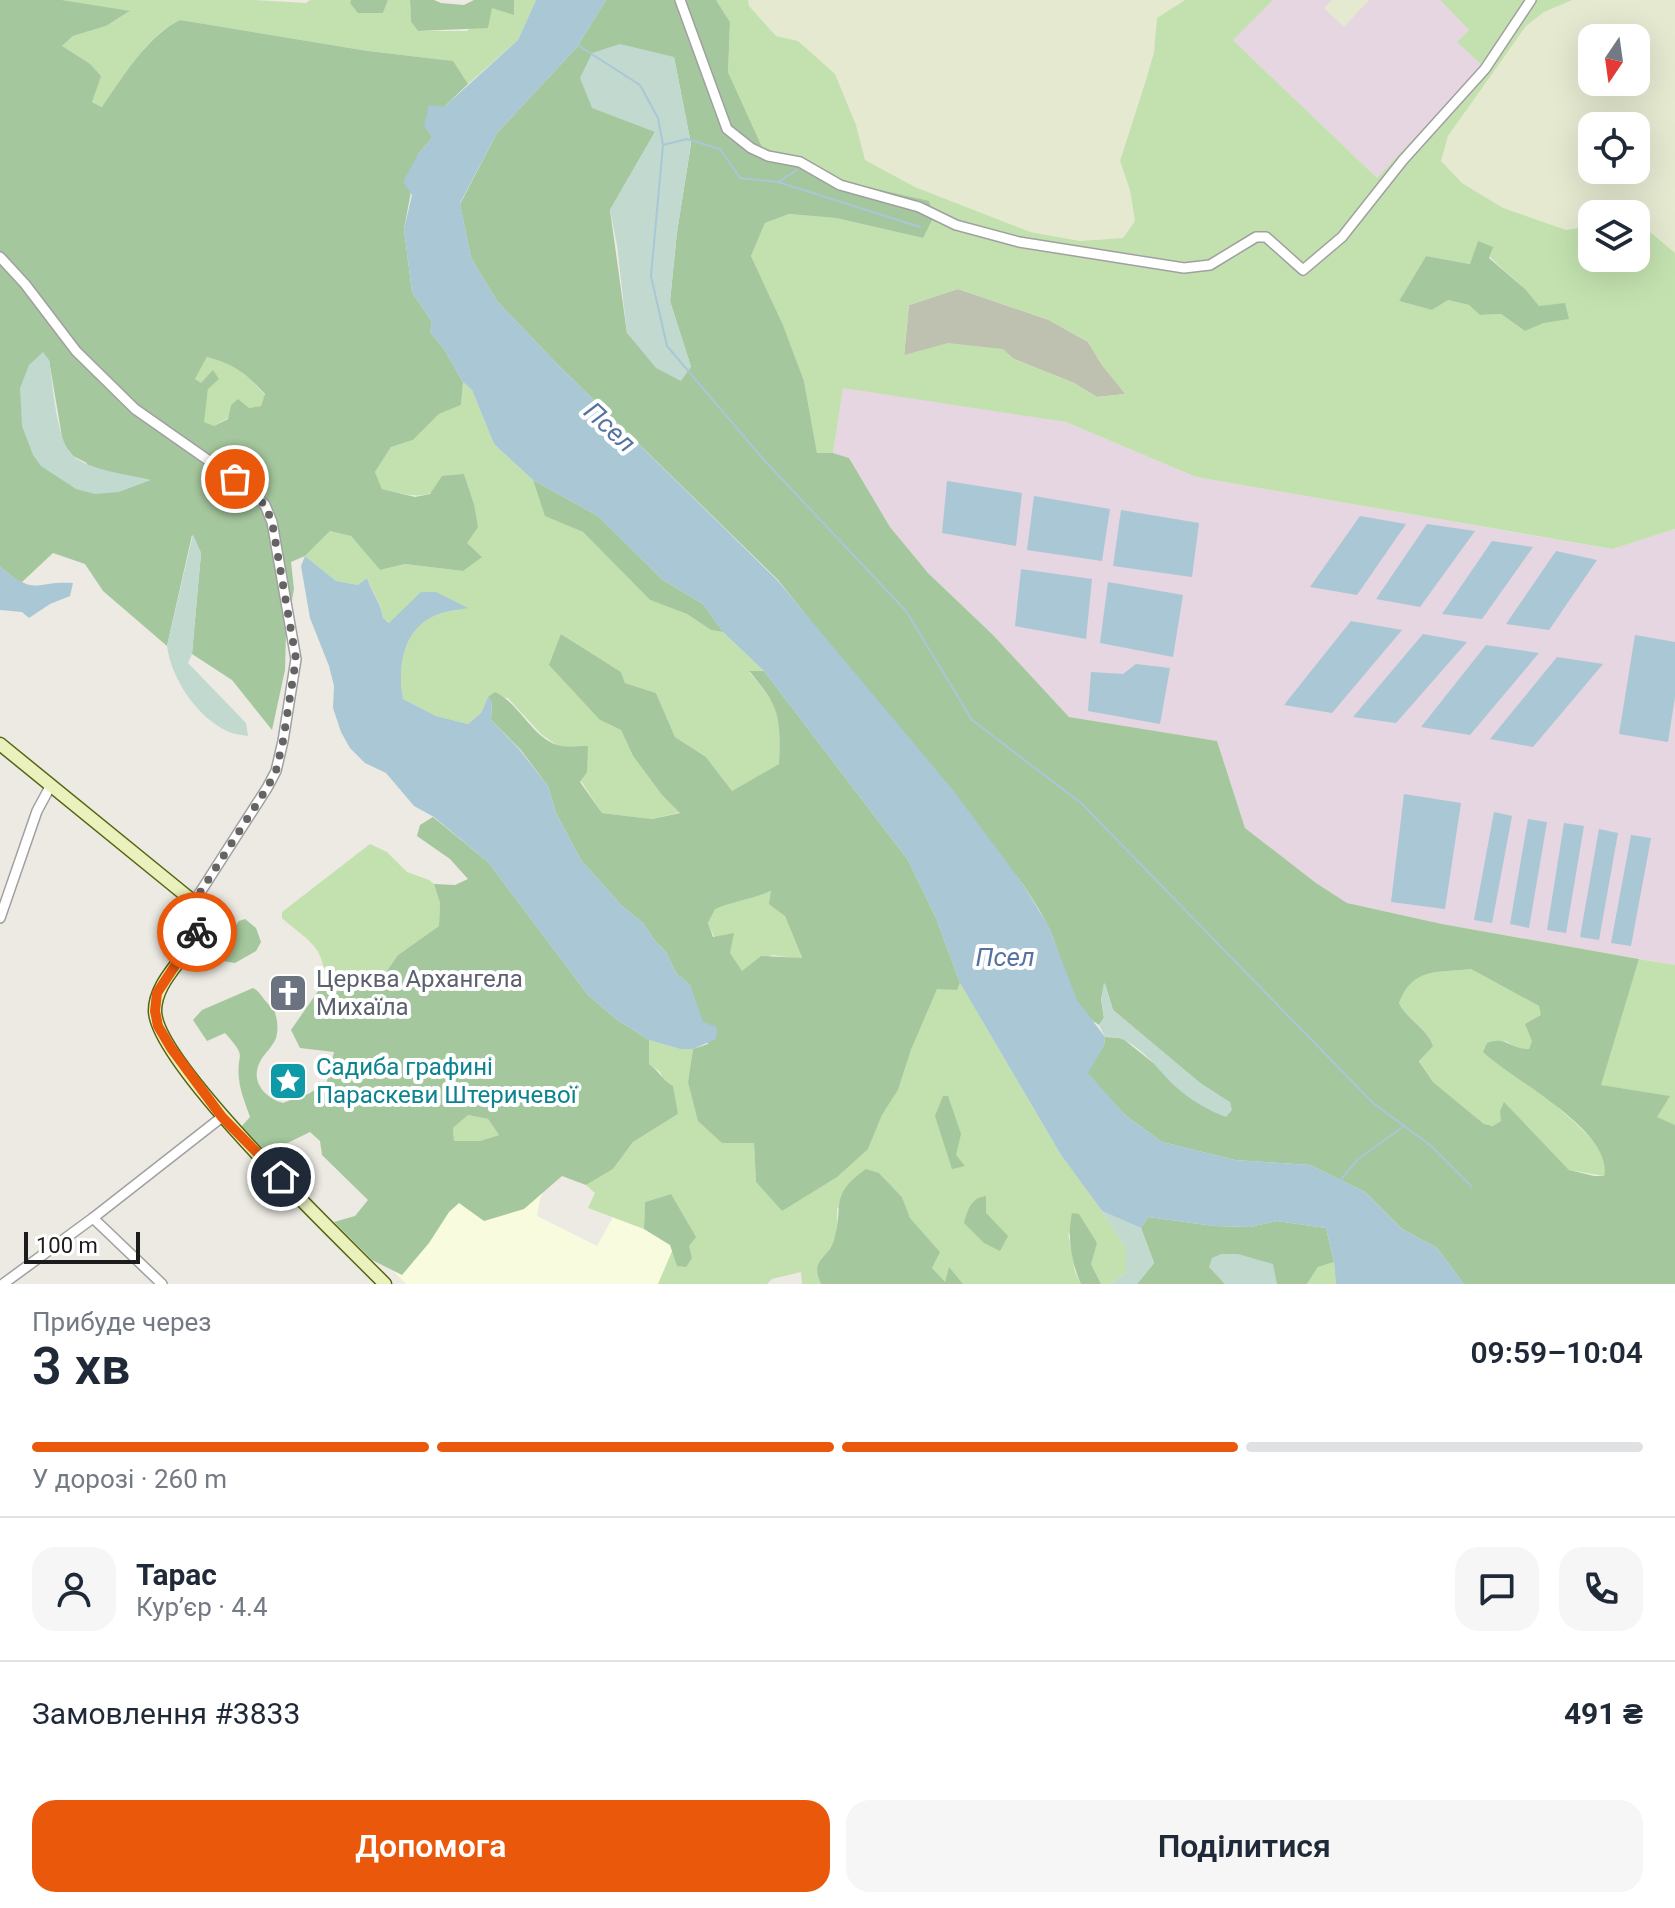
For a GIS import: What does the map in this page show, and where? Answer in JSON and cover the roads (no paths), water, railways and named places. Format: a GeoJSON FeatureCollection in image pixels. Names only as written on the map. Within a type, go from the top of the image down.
{"type":"FeatureCollection","features":[{"type":"Feature","properties":{"kind":"main road"},"geometry":{"type":"LineString","coordinates":[[0,744],[194,902],[199,914],[198,930],[162,983],[155,1003],[156,1019],[171,1048],[222,1117],[385,1284]]}},
{"type":"Feature","properties":{"kind":"street"},"geometry":{"type":"LineString","coordinates":[[680,0],[727,129],[751,148],[768,156],[800,162],[840,185],[919,207],[956,225],[1019,242],[1184,268],[1210,265],[1256,237],[1266,237],[1303,270],[1342,237],[1403,160],[1485,69],[1531,0]]}},
{"type":"Feature","properties":{"kind":"street"},"geometry":{"type":"LineString","coordinates":[[0,257],[85,361],[135,409],[235,479],[265,505],[272,522],[296,659],[283,741],[276,771],[267,788],[194,902]]}},
{"type":"Feature","properties":{"kind":"street"},"geometry":{"type":"LineString","coordinates":[[0,918],[37,811],[51,785]]}},
{"type":"Feature","properties":{"kind":"street"},"geometry":{"type":"LineString","coordinates":[[3,1284],[222,1117]]}},
{"type":"Feature","properties":{"kind":"street"},"geometry":{"type":"LineString","coordinates":[[93,1218],[162,1284]]}},
{"type":"Feature","properties":{"kind":"water","name":"Псел"},"geometry":{"type":"Polygon","coordinates":[[[536,0],[606,0],[577,47],[497,133],[460,203],[471,258],[497,301],[778,581],[953,790],[1022,883],[1048,925],[1077,1000],[1105,1037],[1104,1045],[1088,1073],[1125,1115],[1162,1142],[1235,1160],[1310,1165],[1365,1192],[1402,1229],[1437,1248],[1464,1284],[1336,1284],[1326,1228],[1277,1221],[1250,1227],[1214,1226],[1148,1217],[1141,1228],[1102,1211],[1061,1155],[960,983],[936,918],[908,860],[764,671],[723,632],[703,604],[663,580],[598,516],[533,480],[494,444],[472,390],[463,382],[430,332],[432,322],[412,292],[404,229],[412,195],[403,182],[418,154],[432,138],[424,126],[429,105],[444,107],[518,40],[536,0]]]}},
{"type":"Feature","properties":{"kind":"water"},"geometry":{"type":"Polygon","coordinates":[[[947,481],[1022,493],[1016,546],[942,533],[947,481]]]}},
{"type":"Feature","properties":{"kind":"water"},"geometry":{"type":"Polygon","coordinates":[[[1034,496],[1110,509],[1102,561],[1027,550],[1034,496]]]}},
{"type":"Feature","properties":{"kind":"water"},"geometry":{"type":"Polygon","coordinates":[[[1121,510],[1199,523],[1192,577],[1113,566],[1121,510]]]}},
{"type":"Feature","properties":{"kind":"water"},"geometry":{"type":"Polygon","coordinates":[[[1360,516],[1406,524],[1357,595],[1310,587],[1360,516]]]}},
{"type":"Feature","properties":{"kind":"water"},"geometry":{"type":"Polygon","coordinates":[[[1427,524],[1475,531],[1420,607],[1376,599],[1427,524]]]}},
{"type":"Feature","properties":{"kind":"water"},"geometry":{"type":"Polygon","coordinates":[[[1492,541],[1533,547],[1482,619],[1442,614],[1492,541]]]}},
{"type":"Feature","properties":{"kind":"water"},"geometry":{"type":"Polygon","coordinates":[[[1556,551],[1597,560],[1549,630],[1506,624],[1556,551]]]}},
{"type":"Feature","properties":{"kind":"water"},"geometry":{"type":"Polygon","coordinates":[[[305,556],[336,581],[358,585],[367,578],[383,618],[389,623],[421,592],[436,592],[468,608],[436,615],[425,621],[409,639],[402,662],[403,699],[436,716],[468,724],[481,713],[488,697],[492,701],[491,720],[548,786],[556,813],[581,860],[623,907],[643,923],[666,952],[676,973],[690,985],[703,1022],[717,1027],[716,1039],[693,1049],[680,1049],[649,1040],[616,1019],[588,995],[488,862],[434,817],[414,806],[386,773],[365,763],[350,748],[333,708],[334,686],[329,666],[310,618],[301,566],[305,556]]]}},
{"type":"Feature","properties":{"kind":"water"},"geometry":{"type":"Polygon","coordinates":[[[0,567],[29,585],[73,583],[70,596],[50,604],[29,618],[22,612],[0,610],[0,567]]]}},
{"type":"Feature","properties":{"kind":"water"},"geometry":{"type":"Polygon","coordinates":[[[1021,569],[1092,579],[1086,639],[1015,626],[1021,569]]]}},
{"type":"Feature","properties":{"kind":"water"},"geometry":{"type":"Polygon","coordinates":[[[1108,582],[1183,595],[1173,657],[1100,643],[1108,582]]]}},
{"type":"Feature","properties":{"kind":"water"},"geometry":{"type":"Polygon","coordinates":[[[1351,621],[1402,630],[1332,713],[1284,705],[1351,621]]]}},
{"type":"Feature","properties":{"kind":"water"},"geometry":{"type":"Polygon","coordinates":[[[1423,634],[1467,642],[1396,723],[1353,717],[1423,634]]]}},
{"type":"Feature","properties":{"kind":"water"},"geometry":{"type":"Polygon","coordinates":[[[1635,635],[1675,642],[1675,697],[1668,742],[1619,734],[1635,635]]]}},
{"type":"Feature","properties":{"kind":"water"},"geometry":{"type":"Polygon","coordinates":[[[1486,645],[1539,653],[1470,735],[1421,727],[1486,645]]]}},
{"type":"Feature","properties":{"kind":"water"},"geometry":{"type":"Polygon","coordinates":[[[1557,657],[1603,664],[1533,747],[1490,739],[1557,657]]]}},
{"type":"Feature","properties":{"kind":"water"},"geometry":{"type":"Polygon","coordinates":[[[1136,664],[1170,668],[1160,724],[1088,711],[1091,672],[1123,674],[1136,664]]]}},
{"type":"Feature","properties":{"kind":"water"},"geometry":{"type":"Polygon","coordinates":[[[1404,794],[1461,803],[1445,909],[1391,902],[1404,794]]]}},
{"type":"Feature","properties":{"kind":"water"},"geometry":{"type":"Polygon","coordinates":[[[1494,812],[1512,816],[1492,923],[1474,920],[1494,812]]]}},
{"type":"Feature","properties":{"kind":"water"},"geometry":{"type":"Polygon","coordinates":[[[1528,819],[1547,822],[1529,928],[1510,924],[1528,819]]]}},
{"type":"Feature","properties":{"kind":"water"},"geometry":{"type":"Polygon","coordinates":[[[1564,823],[1584,826],[1566,933],[1547,930],[1564,823]]]}},
{"type":"Feature","properties":{"kind":"water"},"geometry":{"type":"Polygon","coordinates":[[[1599,829],[1618,833],[1599,940],[1580,937],[1599,829]]]}},
{"type":"Feature","properties":{"kind":"water"},"geometry":{"type":"Polygon","coordinates":[[[1631,835],[1651,838],[1631,946],[1611,943],[1631,835]]]}},
{"type":"Feature","properties":{"kind":"waterway"},"geometry":{"type":"LineString","coordinates":[[576,44],[640,85],[658,118],[663,145],[687,139],[720,149],[740,178],[778,182],[920,227]]}},
{"type":"Feature","properties":{"kind":"waterway"},"geometry":{"type":"LineString","coordinates":[[663,145],[651,276],[667,346],[764,460],[906,611],[972,720],[1081,803],[1373,1103],[1430,1145],[1472,1187]]}},
{"type":"Feature","properties":{"kind":"waterway"},"geometry":{"type":"LineString","coordinates":[[778,182],[797,170]]}},
{"type":"Feature","properties":{"kind":"waterway"},"geometry":{"type":"LineString","coordinates":[[1339,1182],[1358,1159],[1403,1127]]}},
{"type":"Feature","properties":{"kind":"place","name":"Церква Архангела Михаїла"},"geometry":{"type":"Point","coordinates":[288,993]}},
{"type":"Feature","properties":{"kind":"place","name":"Садиба графині Параскеви Штеричевої"},"geometry":{"type":"Point","coordinates":[288,1081]}}]}
